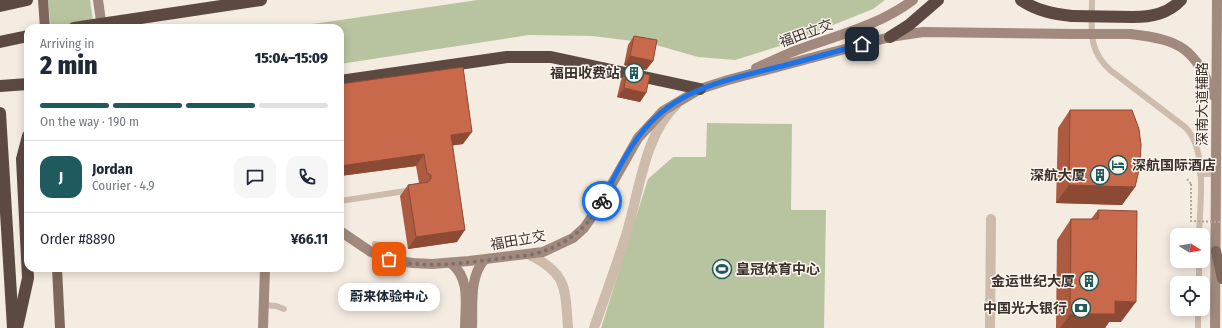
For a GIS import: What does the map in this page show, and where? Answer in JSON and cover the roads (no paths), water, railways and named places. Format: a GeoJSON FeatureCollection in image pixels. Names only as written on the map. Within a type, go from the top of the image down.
{"type":"FeatureCollection","features":[{"type":"Feature","properties":{"kind":"highway"},"geometry":{"type":"LineString","coordinates":[[0,6],[27,0]]}},
{"type":"Feature","properties":{"kind":"highway"},"geometry":{"type":"LineString","coordinates":[[101,24],[261,0]]}},
{"type":"Feature","properties":{"kind":"highway"},"geometry":{"type":"LineString","coordinates":[[890,37],[909,25],[938,0]]}},
{"type":"Feature","properties":{"kind":"highway"},"geometry":{"type":"LineString","coordinates":[[1021,0],[1046,12],[1072,16],[1149,17],[1163,13],[1181,0]]}},
{"type":"Feature","properties":{"kind":"highway"},"geometry":{"type":"LineString","coordinates":[[0,42],[24,37]]}},
{"type":"Feature","properties":{"kind":"highway"},"geometry":{"type":"LineString","coordinates":[[344,80],[528,55],[551,57],[700,89]]}},
{"type":"Feature","properties":{"kind":"highway"},"geometry":{"type":"LineString","coordinates":[[0,86],[24,84]]}},
{"type":"Feature","properties":{"kind":"highway"},"geometry":{"type":"LineString","coordinates":[[0,113],[13,328]]}},
{"type":"Feature","properties":{"kind":"highway"},"geometry":{"type":"LineString","coordinates":[[24,151],[22,159],[24,212]]}},
{"type":"Feature","properties":{"kind":"highway"},"geometry":{"type":"LineString","coordinates":[[17,328],[28,278],[28,272]]}},
{"type":"Feature","properties":{"kind":"main road"},"geometry":{"type":"LineString","coordinates":[[43,0],[45,24]]}},
{"type":"Feature","properties":{"kind":"main road"},"geometry":{"type":"LineString","coordinates":[[1216,251],[1222,279]]}},
{"type":"Feature","properties":{"kind":"main road"},"geometry":{"type":"LineString","coordinates":[[57,272],[60,328]]}},
{"type":"Feature","properties":{"kind":"street"},"geometry":{"type":"LineString","coordinates":[[98,0],[101,24]]}},
{"type":"Feature","properties":{"kind":"street","name":"福田立交"},"geometry":{"type":"LineString","coordinates":[[728,80],[792,52],[868,25],[900,10],[913,0]]}},
{"type":"Feature","properties":{"kind":"street","name":"深南大道辅路"},"geometry":{"type":"LineString","coordinates":[[1216,328],[1217,0]]}},
{"type":"Feature","properties":{"kind":"street","name":"福田立交"},"geometry":{"type":"LineString","coordinates":[[344,233],[397,261],[413,263],[451,263],[530,255],[559,245],[573,238],[584,228],[600,205],[638,138],[664,111],[684,97],[700,89],[728,80],[890,37],[923,32],[1130,34],[1162,39],[1186,50],[1198,61],[1216,100]]}},
{"type":"Feature","properties":{"kind":"street"},"geometry":{"type":"LineString","coordinates":[[594,328],[627,232],[655,134],[665,117],[684,97]]}},
{"type":"Feature","properties":{"kind":"street"},"geometry":{"type":"LineString","coordinates":[[990,328],[991,219]]}},
{"type":"Feature","properties":{"kind":"street"},"geometry":{"type":"LineString","coordinates":[[530,255],[549,266],[561,280],[566,295],[568,328]]}},
{"type":"Feature","properties":{"kind":"street"},"geometry":{"type":"LineString","coordinates":[[472,328],[474,280],[478,268],[484,260]]}},
{"type":"Feature","properties":{"kind":"street"},"geometry":{"type":"LineString","coordinates":[[451,263],[462,274],[465,285],[465,328]]}},
{"type":"Feature","properties":{"kind":"street"},"geometry":{"type":"LineString","coordinates":[[260,272],[262,328]]}},
{"type":"Feature","properties":{"kind":"street"},"geometry":{"type":"LineString","coordinates":[[262,328],[265,272]]}},
{"type":"Feature","properties":{"kind":"lane"},"geometry":{"type":"LineString","coordinates":[[1092,0],[1092,41],[1095,53],[1110,70],[1189,130],[1195,139],[1199,150],[1199,228]]}},
{"type":"Feature","properties":{"kind":"lane"},"geometry":{"type":"LineString","coordinates":[[1200,174],[1216,174]]}},
{"type":"Feature","properties":{"kind":"lane"},"geometry":{"type":"LineString","coordinates":[[344,200],[419,189]]}},
{"type":"Feature","properties":{"kind":"lane"},"geometry":{"type":"LineString","coordinates":[[264,305],[276,306],[284,309]]}},
{"type":"Feature","properties":{"kind":"lane"},"geometry":{"type":"LineString","coordinates":[[1198,316],[1198,328]]}},
{"type":"Feature","properties":{"kind":"place","name":"福田收费站"},"geometry":{"type":"Point","coordinates":[634,73]}},
{"type":"Feature","properties":{"kind":"place","name":"深航国际酒店"},"geometry":{"type":"Point","coordinates":[1118,165]}},
{"type":"Feature","properties":{"kind":"place","name":"深航大厦"},"geometry":{"type":"Point","coordinates":[1100,175]}},
{"type":"Feature","properties":{"kind":"place","name":"蔚来体验中心"},"geometry":{"type":"Point","coordinates":[389,259]}},
{"type":"Feature","properties":{"kind":"place","name":"皇冠体育中心"},"geometry":{"type":"Point","coordinates":[722,269]}},
{"type":"Feature","properties":{"kind":"place","name":"金运世纪大厦"},"geometry":{"type":"Point","coordinates":[1089,281]}},
{"type":"Feature","properties":{"kind":"place","name":"中国光大银行"},"geometry":{"type":"Point","coordinates":[1081,308]}}]}
